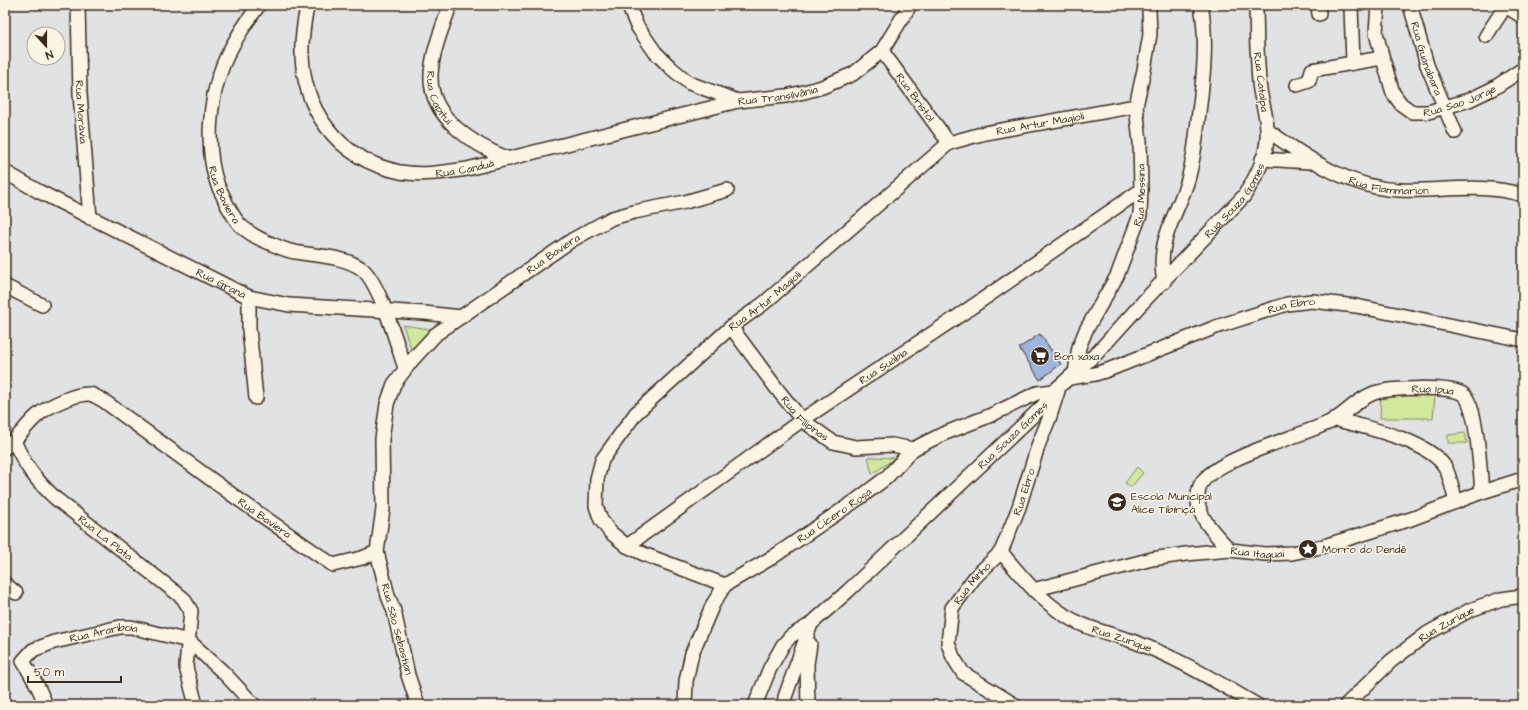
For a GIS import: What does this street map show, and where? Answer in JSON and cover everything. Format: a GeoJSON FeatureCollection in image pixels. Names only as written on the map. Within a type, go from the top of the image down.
{"type":"FeatureCollection","features":[{"type":"Feature","properties":{"kind":"street","name":"Rua Morávia"},"geometry":{"type":"LineString","coordinates":[[78,5],[80,94],[90,218]]}},
{"type":"Feature","properties":{"kind":"street","name":"Rua Baviera"},"geometry":{"type":"LineString","coordinates":[[259,5],[242,27],[223,65],[211,112],[210,148],[218,186],[229,209],[240,225],[258,237],[271,244],[293,252],[341,260],[362,269],[371,281],[386,311],[405,368]]}},
{"type":"Feature","properties":{"kind":"street","name":"Rua Canduá"},"geometry":{"type":"LineString","coordinates":[[308,5],[303,34],[302,59],[304,77],[310,99],[320,118],[330,132],[349,151],[364,160],[401,172],[422,174],[467,169],[738,101]]}},
{"type":"Feature","properties":{"kind":"street","name":"Rua Capituí"},"geometry":{"type":"LineString","coordinates":[[450,5],[432,63],[431,75],[435,101],[450,122],[465,135],[488,151],[509,159]]}},
{"type":"Feature","properties":{"kind":"street","name":"Rua Transilvânia"},"geometry":{"type":"LineString","coordinates":[[628,5],[637,26],[655,52],[670,67],[690,83],[738,101],[786,96],[822,87],[853,74],[882,51],[910,5]]}},
{"type":"Feature","properties":{"kind":"street","name":"Rua Messina"},"geometry":{"type":"LineString","coordinates":[[1064,382],[1086,330],[1117,276],[1140,215],[1140,142],[1136,106],[1150,34],[1149,10],[1147,5]]}},
{"type":"Feature","properties":{"kind":"street"},"geometry":{"type":"LineString","coordinates":[[1164,282],[1161,268],[1162,253],[1168,231],[1187,182],[1196,138],[1204,72],[1205,26],[1201,5]]}},
{"type":"Feature","properties":{"kind":"street","name":"Rua Catalpa"},"geometry":{"type":"LineString","coordinates":[[1256,5],[1256,52],[1268,131],[1266,147],[1262,158]]}},
{"type":"Feature","properties":{"kind":"street"},"geometry":{"type":"LineString","coordinates":[[1297,85],[1308,81],[1312,70],[1382,58],[1376,33],[1378,5]]}},
{"type":"Feature","properties":{"kind":"street","name":"Rua Guanabara"},"geometry":{"type":"LineString","coordinates":[[1410,5],[1427,65],[1455,132]]}},
{"type":"Feature","properties":{"kind":"street"},"geometry":{"type":"LineString","coordinates":[[1486,36],[1504,5],[1523,16]]}},
{"type":"Feature","properties":{"kind":"street"},"geometry":{"type":"LineString","coordinates":[[1351,7],[1353,63]]}},
{"type":"Feature","properties":{"kind":"street","name":"Rua Bristol"},"geometry":{"type":"LineString","coordinates":[[882,51],[949,143]]}},
{"type":"Feature","properties":{"kind":"street","name":"Rua Sao Jorge"},"geometry":{"type":"LineString","coordinates":[[1382,58],[1393,93],[1401,104],[1412,112],[1428,112],[1469,100],[1494,88],[1523,69]]}},
{"type":"Feature","properties":{"kind":"street","name":"Rua Artur Magioli"},"geometry":{"type":"LineString","coordinates":[[725,585],[646,555],[627,546],[610,532],[601,520],[596,506],[596,492],[602,460],[636,413],[731,327],[763,304],[949,143],[985,133],[1136,106]]}},
{"type":"Feature","properties":{"kind":"street","name":"Rua Flammarion"},"geometry":{"type":"LineString","coordinates":[[1268,131],[1313,162],[1355,183],[1377,188],[1399,190],[1483,187],[1523,195]]}},
{"type":"Feature","properties":{"kind":"street"},"geometry":{"type":"LineString","coordinates":[[1262,158],[1313,162]]}},
{"type":"Feature","properties":{"kind":"street","name":"Rua Souza Gomes"},"geometry":{"type":"LineString","coordinates":[[756,704],[770,668],[783,645],[791,636],[811,624],[947,498],[1043,406],[1064,382],[1096,353],[1244,196],[1255,178],[1262,158]]}},
{"type":"Feature","properties":{"kind":"street","name":"Rua Graná"},"geometry":{"type":"LineString","coordinates":[[5,172],[90,218],[249,297],[289,305],[460,316]]}},
{"type":"Feature","properties":{"kind":"street","name":"Rua Baviera"},"geometry":{"type":"LineString","coordinates":[[10,445],[38,415],[53,404],[90,394],[104,401],[238,499],[333,565],[362,558],[377,552],[383,509],[382,439],[387,408],[394,384],[405,368],[436,334],[572,240],[612,218],[685,202],[727,190]]}},
{"type":"Feature","properties":{"kind":"street","name":"Rua Suábia"},"geometry":{"type":"LineString","coordinates":[[627,546],[802,420],[963,313],[1141,190]]}},
{"type":"Feature","properties":{"kind":"street"},"geometry":{"type":"LineString","coordinates":[[5,286],[42,306]]}},
{"type":"Feature","properties":{"kind":"street"},"geometry":{"type":"LineString","coordinates":[[249,297],[249,329],[256,398]]}},
{"type":"Feature","properties":{"kind":"street","name":"Rua Ebro"},"geometry":{"type":"LineString","coordinates":[[1001,552],[1019,507],[1038,443],[1064,382],[1108,370],[1216,327],[1268,310],[1287,304],[1312,301],[1356,306],[1523,340]]}},
{"type":"Feature","properties":{"kind":"street","name":"Rua Filipinas"},"geometry":{"type":"LineString","coordinates":[[731,327],[802,420],[833,442],[856,446],[892,445],[913,448]]}},
{"type":"Feature","properties":{"kind":"street","name":"Rua Cícero Rosa"},"geometry":{"type":"LineString","coordinates":[[685,705],[686,681],[692,653],[713,604],[725,585],[773,557],[864,495],[886,478],[913,448],[943,434],[989,416],[1037,392],[1064,382]]}},
{"type":"Feature","properties":{"kind":"street","name":"Rua Ipua"},"geometry":{"type":"LineString","coordinates":[[1230,550],[1211,529],[1201,513],[1198,496],[1200,485],[1214,470],[1242,456],[1334,420],[1356,402],[1375,393],[1410,388],[1449,389],[1464,395],[1472,410],[1477,435],[1482,492]]}},
{"type":"Feature","properties":{"kind":"street"},"geometry":{"type":"LineString","coordinates":[[1334,420],[1376,430],[1410,442],[1433,454],[1445,468],[1456,502]]}},
{"type":"Feature","properties":{"kind":"street","name":"Rua La Plata"},"geometry":{"type":"LineString","coordinates":[[10,445],[32,475],[55,498],[183,598],[191,611],[186,667],[196,705]]}},
{"type":"Feature","properties":{"kind":"street","name":"Rua Itaguaí"},"geometry":{"type":"LineString","coordinates":[[1033,590],[1152,559],[1186,554],[1230,550],[1265,554],[1292,553],[1411,519],[1482,492],[1523,479]]}},
{"type":"Feature","properties":{"kind":"street","name":"Rua São Sebastian"},"geometry":{"type":"LineString","coordinates":[[377,552],[388,596],[394,612],[408,675],[418,705]]}},
{"type":"Feature","properties":{"kind":"street","name":"Rua Zurique"},"geometry":{"type":"LineString","coordinates":[[1001,552],[1033,590],[1052,607],[1067,617],[1136,642],[1199,671],[1257,705]]}},
{"type":"Feature","properties":{"kind":"street","name":"Rua Minho"},"geometry":{"type":"LineString","coordinates":[[1001,552],[974,577],[952,608],[948,642],[953,657],[962,673],[1015,705]]}},
{"type":"Feature","properties":{"kind":"street"},"geometry":{"type":"LineString","coordinates":[[5,584],[16,593]]}},
{"type":"Feature","properties":{"kind":"street","name":"Rua Zurique"},"geometry":{"type":"LineString","coordinates":[[1346,705],[1391,661],[1428,633],[1470,610],[1501,599],[1523,596]]}},
{"type":"Feature","properties":{"kind":"street"},"geometry":{"type":"LineString","coordinates":[[784,705],[785,697],[811,624]]}},
{"type":"Feature","properties":{"kind":"street"},"geometry":{"type":"LineString","coordinates":[[808,705],[807,664],[811,624]]}},
{"type":"Feature","properties":{"kind":"street","name":"Rua Arariboia"},"geometry":{"type":"LineString","coordinates":[[46,705],[38,687],[23,661],[33,650],[54,642],[120,627],[131,626],[189,637]]}},
{"type":"Feature","properties":{"kind":"street"},"geometry":{"type":"LineString","coordinates":[[189,637],[254,705]]}},
{"type":"Feature","properties":{"kind":"green space"},"geometry":{"type":"Polygon","coordinates":[[[403,325],[436,330],[411,349],[403,325]]]}},
{"type":"Feature","properties":{"kind":"green space"},"geometry":{"type":"Polygon","coordinates":[[[1435,395],[1433,418],[1380,418],[1381,396],[1435,395]]]}},
{"type":"Feature","properties":{"kind":"green space"},"geometry":{"type":"Polygon","coordinates":[[[1465,433],[1467,443],[1448,443],[1448,435],[1465,433]]]}},
{"type":"Feature","properties":{"kind":"green space"},"geometry":{"type":"Polygon","coordinates":[[[868,457],[895,458],[872,474],[868,457]]]}},
{"type":"Feature","properties":{"kind":"green space"},"geometry":{"type":"Polygon","coordinates":[[[1137,467],[1143,473],[1131,487],[1125,483],[1137,467]]]}},
{"type":"Feature","properties":{"kind":"building","name":"Bon xaxa"},"geometry":{"type":"Polygon","coordinates":[[[1040,334],[1061,364],[1040,380],[1019,348],[1040,334]]]}},
{"type":"Feature","properties":{"kind":"place","name":"Bon xaxa"},"geometry":{"type":"Point","coordinates":[1040,356]}},
{"type":"Feature","properties":{"kind":"place","name":"Escola Municipal Alice Tibiriçá"},"geometry":{"type":"Point","coordinates":[1117,502]}},
{"type":"Feature","properties":{"kind":"place","name":"Morro do Dendê"},"geometry":{"type":"Point","coordinates":[1308,549]}}]}
